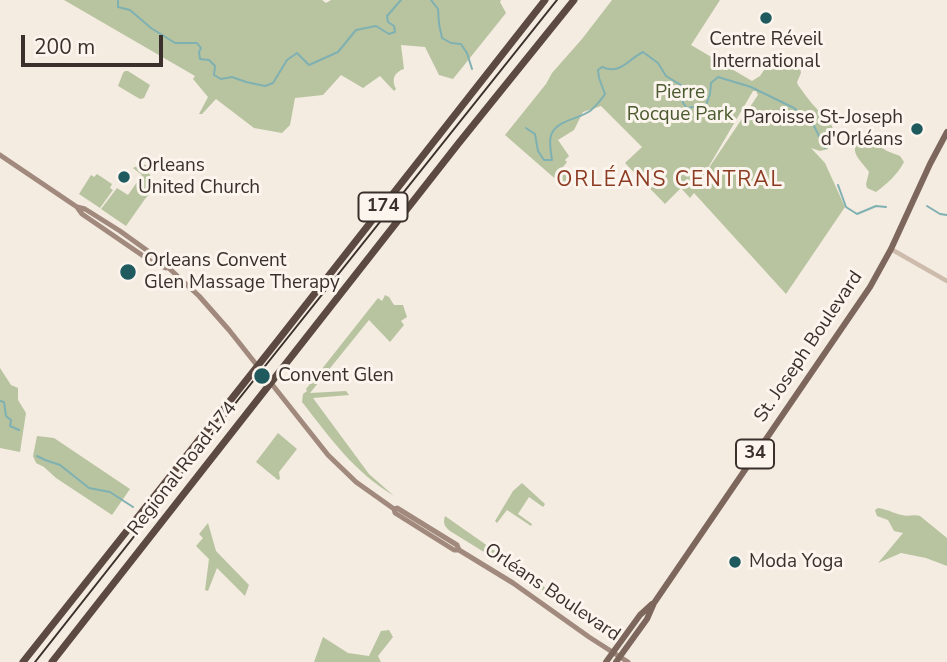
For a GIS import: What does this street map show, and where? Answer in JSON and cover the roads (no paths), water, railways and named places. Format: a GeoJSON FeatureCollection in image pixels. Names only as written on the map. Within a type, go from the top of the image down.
{"type":"FeatureCollection","features":[{"type":"Feature","properties":{"kind":"highway","name":"Regional Road 174"},"geometry":{"type":"LineString","coordinates":[[23,662],[545,0]]}},
{"type":"Feature","properties":{"kind":"highway","name":"Regional Road 174"},"geometry":{"type":"LineString","coordinates":[[52,662],[441,165],[574,0]]}},
{"type":"Feature","properties":{"kind":"main road","name":"St. Joseph Boulevard"},"geometry":{"type":"LineString","coordinates":[[618,660],[857,306],[891,249],[947,132]]}},
{"type":"Feature","properties":{"kind":"main road","name":"Orléans Boulevard"},"geometry":{"type":"LineString","coordinates":[[0,155],[190,287],[211,309],[337,465],[367,491],[433,537],[513,583],[613,653],[618,660],[628,662]]}},
{"type":"Feature","properties":{"kind":"main road","name":"St. Joseph Boulevard"},"geometry":{"type":"LineString","coordinates":[[606,662],[640,615],[654,603]]}},
{"type":"Feature","properties":{"kind":"street"},"geometry":{"type":"LineString","coordinates":[[891,249],[947,281]]}},
{"type":"Feature","properties":{"kind":"waterway"},"geometry":{"type":"LineString","coordinates":[[118,0],[118,7],[130,10],[175,43],[197,43],[201,48],[200,59],[209,60],[215,66],[214,75],[221,79],[232,77],[265,86],[273,83],[287,60],[297,53],[309,65],[338,52],[356,30],[376,26],[389,34],[395,32],[387,16],[401,0]]}},
{"type":"Feature","properties":{"kind":"waterway"},"geometry":{"type":"LineString","coordinates":[[431,0],[438,9],[442,38],[461,44],[472,69]]}},
{"type":"Feature","properties":{"kind":"waterway"},"geometry":{"type":"LineString","coordinates":[[526,128],[535,134],[538,151],[544,160],[552,160],[550,139],[555,129],[564,122],[590,111],[605,94],[598,70],[602,67],[619,68],[643,52],[658,63],[666,76],[681,85],[683,103],[687,108],[706,105],[711,83],[718,77],[751,87],[794,108],[802,115],[809,116],[825,148]]}},
{"type":"Feature","properties":{"kind":"waterway"},"geometry":{"type":"LineString","coordinates":[[838,185],[846,207],[857,214],[876,206],[886,207]]}},
{"type":"Feature","properties":{"kind":"waterway"},"geometry":{"type":"LineString","coordinates":[[927,206],[947,215]]}},
{"type":"Feature","properties":{"kind":"waterway"},"geometry":{"type":"LineString","coordinates":[[0,401],[4,402],[6,416],[11,420],[10,426],[19,430]]}},
{"type":"Feature","properties":{"kind":"waterway"},"geometry":{"type":"LineString","coordinates":[[37,456],[60,465],[89,488],[110,492],[133,507]]}},
{"type":"Feature","properties":{"kind":"tram line"},"geometry":{"type":"LineString","coordinates":[[35,662],[238,400],[557,0]]}},
{"type":"Feature","properties":{"kind":"place","name":"Centre Réveil International"},"geometry":{"type":"Point","coordinates":[766,18]}},
{"type":"Feature","properties":{"kind":"place","name":"Paroisse St-Joseph d'Orléans"},"geometry":{"type":"Point","coordinates":[917,129]}},
{"type":"Feature","properties":{"kind":"place","name":"Orleans United Church"},"geometry":{"type":"Point","coordinates":[124,177]}},
{"type":"Feature","properties":{"kind":"place","name":"Orleans Convent Glen Massage Therapy"},"geometry":{"type":"Point","coordinates":[128,272]}},
{"type":"Feature","properties":{"kind":"place","name":"Convent Glen"},"geometry":{"type":"Point","coordinates":[262,376]}},
{"type":"Feature","properties":{"kind":"place","name":"Moda Yoga"},"geometry":{"type":"Point","coordinates":[735,562]}},
{"type":"Feature","properties":{"kind":"district","name":"ORLÉANS CENTRAL"},"geometry":{"type":"Point","coordinates":[670,181]}},
{"type":"Feature","properties":{"kind":"park label","name":"Pierre Rocque Park"},"geometry":{"type":"Point","coordinates":[680,104]}}]}
